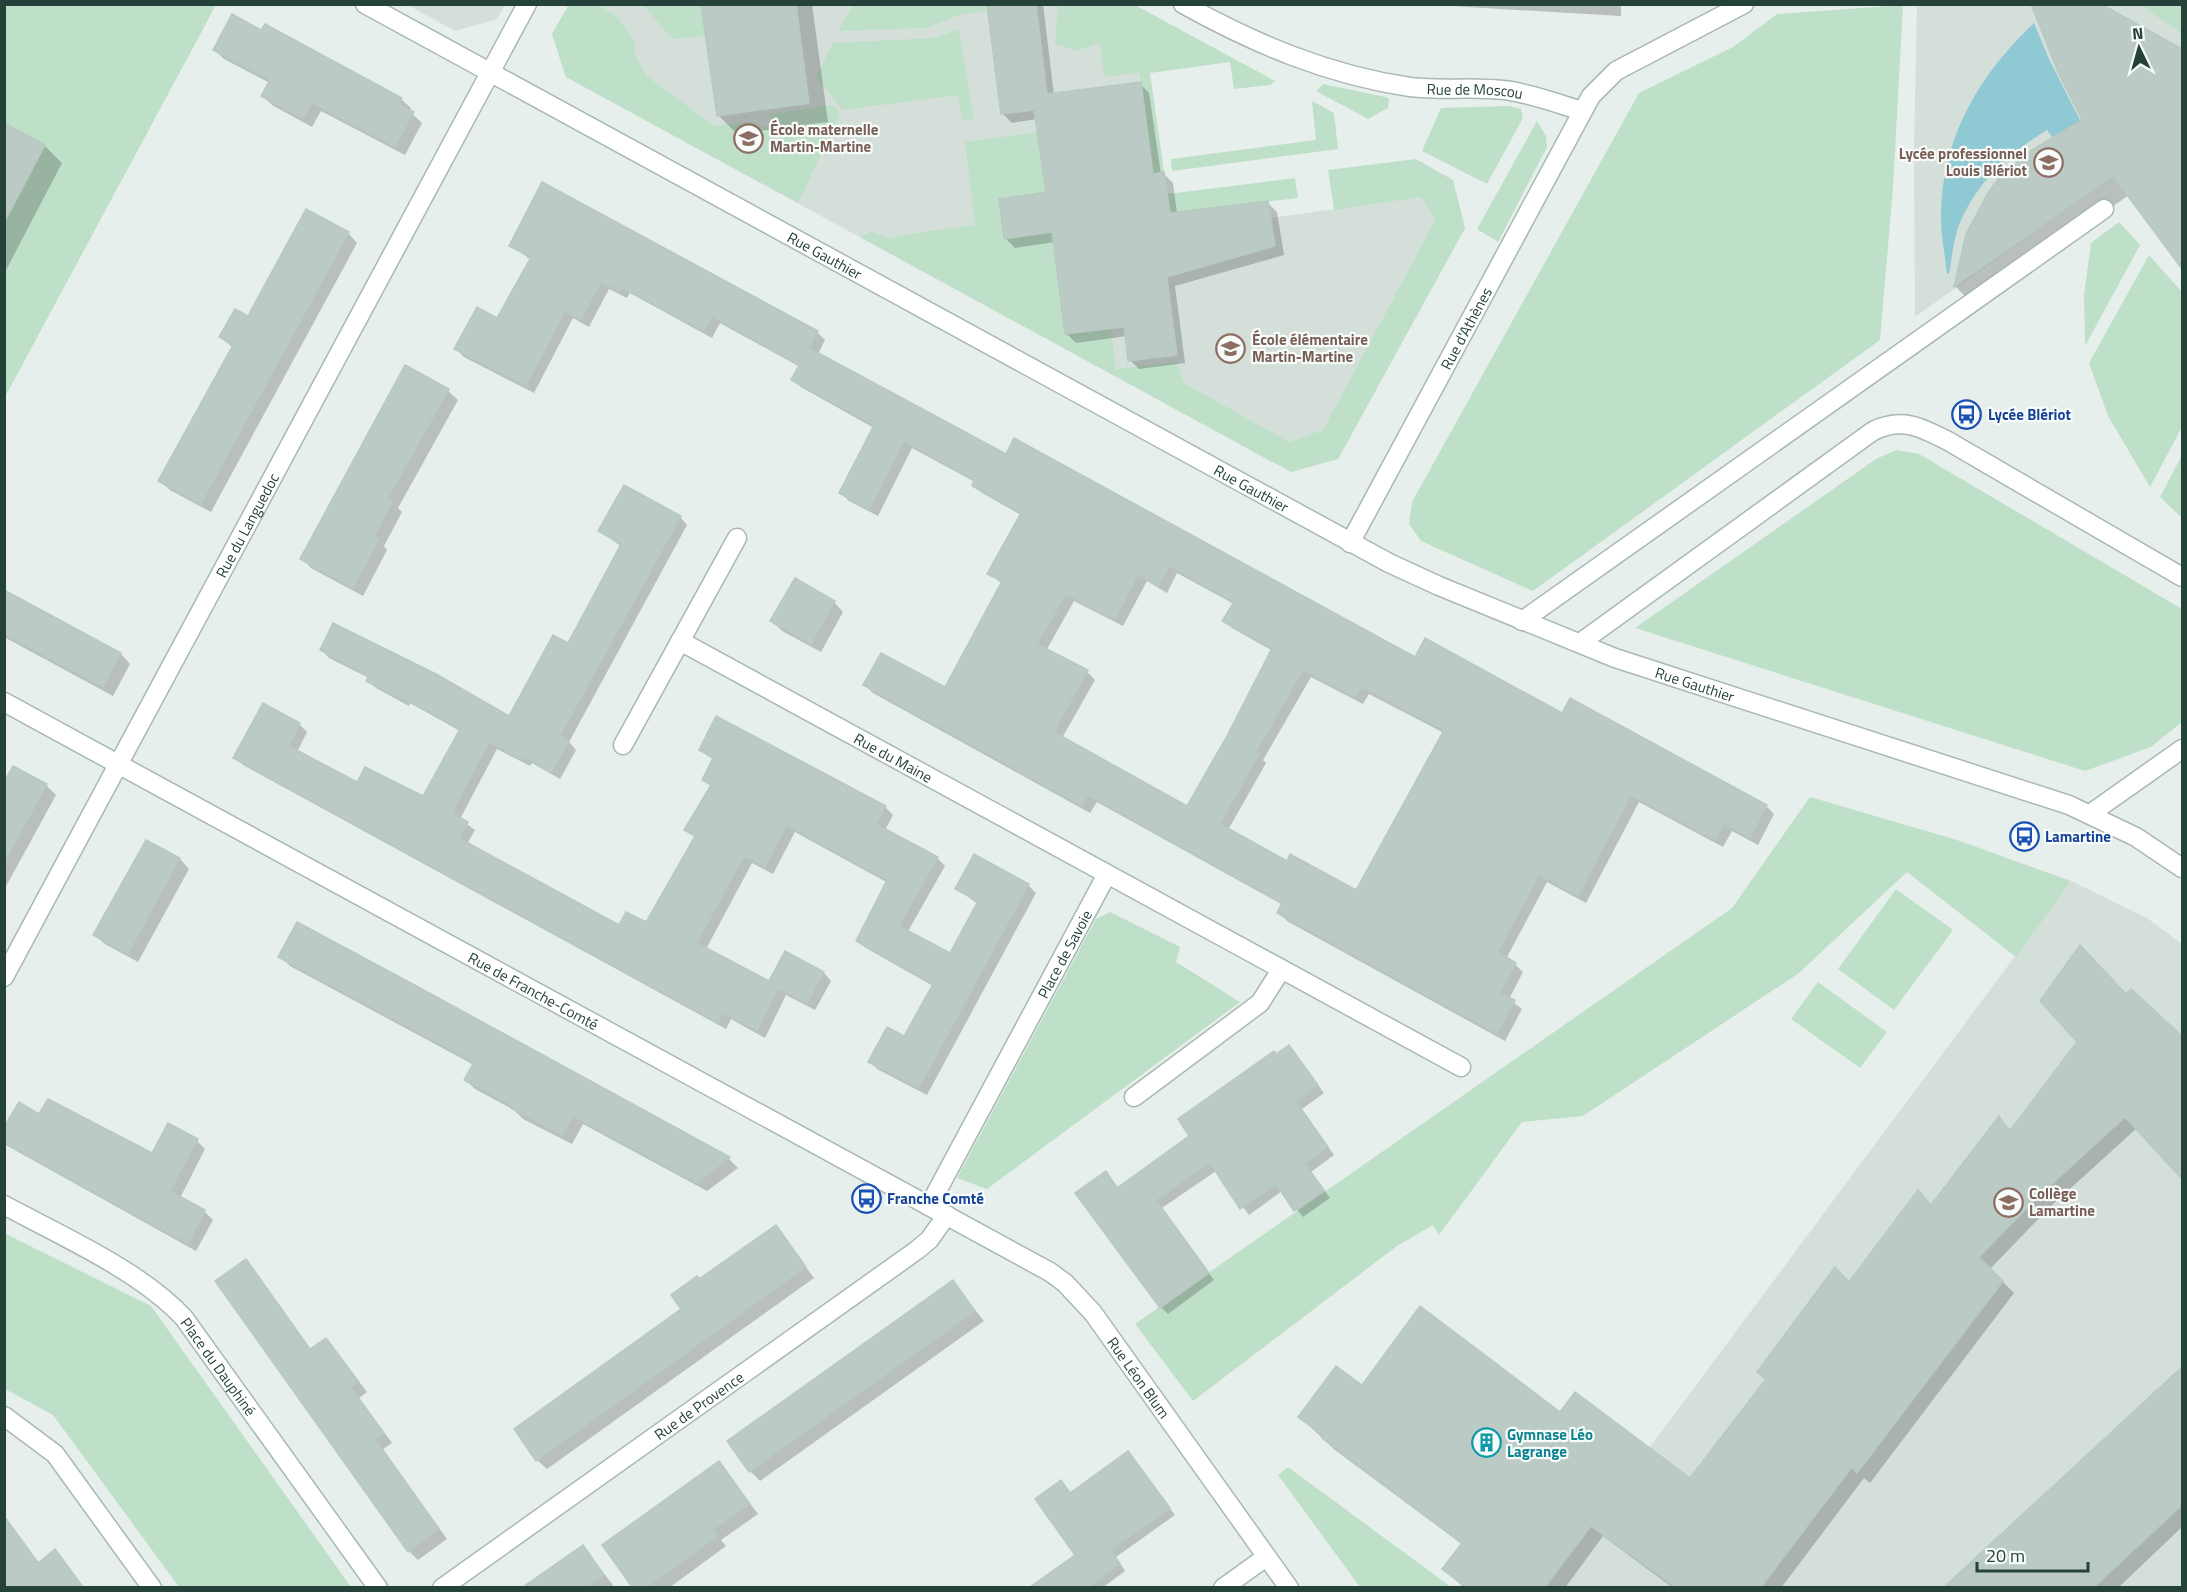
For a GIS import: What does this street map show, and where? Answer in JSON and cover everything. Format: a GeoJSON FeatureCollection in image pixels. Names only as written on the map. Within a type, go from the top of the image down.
{"type":"FeatureCollection","features":[{"type":"Feature","properties":{"kind":"street","name":"Rue Gauthier"},"geometry":{"type":"LineString","coordinates":[[365,4],[1350,543],[1439,586],[1615,658],[2090,814],[2136,837],[2182,868]]}},
{"type":"Feature","properties":{"kind":"street","name":"Rue du Languedoc"},"geometry":{"type":"LineString","coordinates":[[4,977],[492,73],[527,4]]}},
{"type":"Feature","properties":{"kind":"street","name":"Rue de Moscou"},"geometry":{"type":"LineString","coordinates":[[1183,4],[1266,47],[1329,70],[1413,87],[1510,91],[1582,111]]}},
{"type":"Feature","properties":{"kind":"street"},"geometry":{"type":"LineString","coordinates":[[1582,111],[1591,96],[1616,70],[1744,4]]}},
{"type":"Feature","properties":{"kind":"street","name":"Rue d'Athènes"},"geometry":{"type":"LineString","coordinates":[[1350,543],[1582,111]]}},
{"type":"Feature","properties":{"kind":"street"},"geometry":{"type":"LineString","coordinates":[[1522,621],[2104,209]]}},
{"type":"Feature","properties":{"kind":"street"},"geometry":{"type":"LineString","coordinates":[[1580,644],[1873,431],[1898,423],[1924,428],[1948,441],[2182,577]]}},
{"type":"Feature","properties":{"kind":"street"},"geometry":{"type":"LineString","coordinates":[[623,745],[737,538]]}},
{"type":"Feature","properties":{"kind":"street","name":"Rue du Maine"},"geometry":{"type":"LineString","coordinates":[[680,641],[1106,876]]}},
{"type":"Feature","properties":{"kind":"street","name":"Rue de Franche-Comté"},"geometry":{"type":"LineString","coordinates":[[4,702],[947,1215]]}},
{"type":"Feature","properties":{"kind":"street"},"geometry":{"type":"LineString","coordinates":[[2090,814],[2182,749]]}},
{"type":"Feature","properties":{"kind":"street"},"geometry":{"type":"LineString","coordinates":[[1106,876],[1461,1067]]}},
{"type":"Feature","properties":{"kind":"street","name":"Place de Savoie"},"geometry":{"type":"LineString","coordinates":[[929,1206],[1106,876]]}},
{"type":"Feature","properties":{"kind":"street"},"geometry":{"type":"LineString","coordinates":[[1134,1096],[1260,1003],[1281,970]]}},
{"type":"Feature","properties":{"kind":"street","name":"Place du Dauphiné"},"geometry":{"type":"LineString","coordinates":[[4,1205],[138,1279],[170,1302],[184,1318],[378,1587]]}},
{"type":"Feature","properties":{"kind":"street","name":"Rue Léon Blum"},"geometry":{"type":"LineString","coordinates":[[947,1215],[1050,1272],[1081,1299],[1288,1587]]}},
{"type":"Feature","properties":{"kind":"street","name":"Rue de Provence"},"geometry":{"type":"LineString","coordinates":[[442,1587],[917,1250],[929,1240],[947,1215]]}},
{"type":"Feature","properties":{"kind":"street"},"geometry":{"type":"LineString","coordinates":[[4,1416],[40,1440],[68,1469],[152,1587]]}},
{"type":"Feature","properties":{"kind":"street"},"geometry":{"type":"LineString","coordinates":[[1223,1587],[1266,1557]]}},
{"type":"Feature","properties":{"kind":"shaded area"},"geometry":{"type":"Polygon","coordinates":[[[408,5],[505,5],[497,19],[455,31],[408,5]]]}},
{"type":"Feature","properties":{"kind":"shaded area","name":"École élémentaire Martin-Martine"},"geometry":{"type":"Polygon","coordinates":[[[569,5],[1128,5],[1154,174],[1164,172],[1169,213],[1268,201],[1271,218],[1455,192],[1465,228],[1338,459],[1291,472],[566,77],[552,34],[569,5]]]}},
{"type":"Feature","properties":{"kind":"shaded area","name":"Lycée professionnel Louis Blériot"},"geometry":{"type":"Polygon","coordinates":[[[1917,5],[2182,5],[2182,269],[2113,176],[1915,317],[1914,149],[1917,5]]]}},
{"type":"Feature","properties":{"kind":"shaded area","name":"Collège Lamartine"},"geometry":{"type":"Polygon","coordinates":[[[2071,881],[2147,918],[2182,944],[2182,1587],[1545,1588],[2071,881]]]}},
{"type":"Feature","properties":{"kind":"green space"},"geometry":{"type":"Polygon","coordinates":[[[569,4],[598,5],[616,16],[635,41],[635,55],[647,76],[714,126],[753,122],[760,127],[770,126],[769,114],[832,105],[840,114],[798,203],[566,77],[552,34],[569,4]]]}},
{"type":"Feature","properties":{"kind":"green space"},"geometry":{"type":"Polygon","coordinates":[[[987,4],[988,10],[959,15],[926,28],[838,31],[853,5],[987,4]]]}},
{"type":"Feature","properties":{"kind":"green space"},"geometry":{"type":"Polygon","coordinates":[[[5,5],[216,5],[5,397],[5,5]]]}},
{"type":"Feature","properties":{"kind":"green space"},"geometry":{"type":"Polygon","coordinates":[[[643,5],[701,5],[706,36],[672,39],[643,5]]]}},
{"type":"Feature","properties":{"kind":"green space"},"geometry":{"type":"Polygon","coordinates":[[[1058,5],[1135,5],[1275,81],[1270,85],[1234,89],[1230,62],[1150,73],[1164,172],[1153,174],[1139,73],[1104,77],[1100,42],[1077,51],[1055,44],[1058,5]]]}},
{"type":"Feature","properties":{"kind":"green space"},"geometry":{"type":"Polygon","coordinates":[[[1903,5],[1893,188],[1880,340],[1533,591],[1421,541],[1409,524],[1412,502],[1639,93],[1733,47],[1777,14],[1903,5]]]}},
{"type":"Feature","properties":{"kind":"green space"},"geometry":{"type":"Polygon","coordinates":[[[2140,5],[2182,5],[2182,33],[2181,33],[2140,5]]]}},
{"type":"Feature","properties":{"kind":"green space"},"geometry":{"type":"Polygon","coordinates":[[[959,29],[974,119],[962,120],[958,95],[843,110],[816,77],[833,43],[934,38],[959,29]]]}},
{"type":"Feature","properties":{"kind":"green space"},"geometry":{"type":"Polygon","coordinates":[[[1323,84],[1385,97],[1389,99],[1388,108],[1368,119],[1316,91],[1323,84]]]}},
{"type":"Feature","properties":{"kind":"green space"},"geometry":{"type":"Polygon","coordinates":[[[1312,101],[1334,113],[1338,149],[1172,171],[1171,159],[1316,140],[1312,101]]]}},
{"type":"Feature","properties":{"kind":"green space"},"geometry":{"type":"Polygon","coordinates":[[[1509,106],[1521,109],[1523,118],[1487,184],[1422,151],[1441,108],[1509,106]]]}},
{"type":"Feature","properties":{"kind":"green space"},"geometry":{"type":"Polygon","coordinates":[[[1537,121],[1546,136],[1547,147],[1498,242],[1477,229],[1537,121]]]}},
{"type":"Feature","properties":{"kind":"green space"},"geometry":{"type":"Polygon","coordinates":[[[1037,132],[1046,192],[999,198],[1004,239],[1052,232],[1065,334],[1111,328],[1116,369],[1177,362],[1184,383],[1289,442],[1323,430],[1436,219],[1421,197],[1334,210],[1328,170],[1416,159],[1453,180],[1465,228],[1338,459],[1291,472],[860,237],[871,231],[890,239],[901,235],[975,225],[965,142],[1037,132]]]}},
{"type":"Feature","properties":{"kind":"green space"},"geometry":{"type":"Polygon","coordinates":[[[1295,178],[1298,198],[1169,213],[1167,194],[1295,178]]]}},
{"type":"Feature","properties":{"kind":"green space"},"geometry":{"type":"Polygon","coordinates":[[[2119,222],[2140,245],[2085,346],[2084,295],[2091,243],[2119,222]]]}},
{"type":"Feature","properties":{"kind":"green space"},"geometry":{"type":"Polygon","coordinates":[[[2149,255],[2182,292],[2182,427],[2150,487],[2108,416],[2089,363],[2149,255]]]}},
{"type":"Feature","properties":{"kind":"green space"},"geometry":{"type":"Polygon","coordinates":[[[1896,450],[1919,454],[2182,609],[2182,722],[2151,747],[2085,771],[1635,628],[1876,459],[1896,450]]]}},
{"type":"Feature","properties":{"kind":"green space"},"geometry":{"type":"Polygon","coordinates":[[[2182,455],[2182,518],[2160,497],[2182,455]]]}},
{"type":"Feature","properties":{"kind":"green space"},"geometry":{"type":"Polygon","coordinates":[[[1810,797],[1957,840],[2071,881],[2016,957],[1907,872],[1799,973],[1583,1116],[1522,1122],[1439,1235],[1433,1225],[1397,1246],[1193,1401],[1135,1324],[1732,908],[1810,797]]]}},
{"type":"Feature","properties":{"kind":"green space"},"geometry":{"type":"Polygon","coordinates":[[[1896,889],[1953,930],[1894,1010],[1838,969],[1896,889]]]}},
{"type":"Feature","properties":{"kind":"green space"},"geometry":{"type":"Polygon","coordinates":[[[1110,912],[1180,947],[1176,962],[1240,1002],[987,1189],[957,1178],[1096,919],[1110,912]]]}},
{"type":"Feature","properties":{"kind":"green space"},"geometry":{"type":"Polygon","coordinates":[[[1818,982],[1887,1032],[1860,1068],[1791,1019],[1818,982]]]}},
{"type":"Feature","properties":{"kind":"green space"},"geometry":{"type":"Polygon","coordinates":[[[4,1233],[151,1306],[351,1587],[179,1587],[53,1415],[5,1389],[4,1233]]]}},
{"type":"Feature","properties":{"kind":"green space"},"geometry":{"type":"Polygon","coordinates":[[[1288,1467],[1451,1587],[1360,1587],[1278,1475],[1288,1467]]]}},
{"type":"Feature","properties":{"kind":"water"},"geometry":{"type":"Polygon","coordinates":[[[2034,23],[2049,59],[2092,144],[2069,160],[2047,130],[2006,160],[1983,184],[1965,212],[1956,233],[1947,274],[1941,210],[1949,156],[1968,107],[1982,85],[1997,63],[2034,23]]]}},
{"type":"Feature","properties":{"kind":"building"},"geometry":{"type":"Polygon","coordinates":[[[701,4],[796,4],[809,103],[717,116],[701,4]]]}},
{"type":"Feature","properties":{"kind":"building"},"geometry":{"type":"Polygon","coordinates":[[[987,4],[1036,4],[1047,94],[1141,82],[1153,174],[1164,172],[1170,213],[1268,201],[1275,246],[1167,277],[1177,355],[1128,361],[1124,327],[1065,334],[1052,232],[1004,239],[999,199],[1046,192],[1034,110],[1001,114],[987,4]]]}},
{"type":"Feature","properties":{"kind":"building"},"geometry":{"type":"Polygon","coordinates":[[[2031,4],[2101,4],[2182,49],[2182,269],[2113,176],[1954,287],[1966,234],[1988,193],[1999,178],[2030,151],[2082,120],[2058,72],[2031,4]]]}},
{"type":"Feature","properties":{"kind":"building"},"geometry":{"type":"Polygon","coordinates":[[[232,14],[261,30],[265,24],[402,98],[399,104],[414,112],[395,147],[312,103],[303,119],[261,96],[270,80],[213,50],[232,14]]]}},
{"type":"Feature","properties":{"kind":"building"},"geometry":{"type":"Polygon","coordinates":[[[4,123],[45,145],[4,223],[4,123]]]}},
{"type":"Feature","properties":{"kind":"building"},"geometry":{"type":"Polygon","coordinates":[[[542,182],[818,331],[809,348],[1006,454],[1014,438],[1415,657],[1425,638],[1562,713],[1570,698],[1767,805],[1750,838],[1724,824],[1715,840],[1631,795],[1578,896],[1539,875],[1498,952],[1516,963],[1500,993],[1515,1000],[1497,1034],[1277,913],[1282,903],[1088,795],[1082,806],[863,685],[881,653],[945,687],[1002,581],[987,574],[1021,513],[972,486],[974,480],[904,441],[869,510],[839,493],[874,425],[791,380],[799,365],[712,316],[704,331],[621,287],[619,291],[601,282],[581,320],[565,311],[526,386],[454,349],[477,307],[497,318],[531,257],[509,246],[542,182]],[[1169,566],[1158,586],[1138,574],[1115,620],[1066,594],[1037,644],[1088,670],[1054,732],[1187,806],[1227,736],[1272,648],[1222,621],[1234,602],[1169,566]],[[1303,670],[1256,752],[1259,754],[1220,824],[1287,861],[1290,854],[1356,890],[1444,730],[1361,687],[1355,697],[1303,670]]]}},
{"type":"Feature","properties":{"kind":"building"},"geometry":{"type":"Polygon","coordinates":[[[306,209],[349,232],[201,504],[158,481],[233,345],[219,337],[235,309],[248,316],[306,209]]]}},
{"type":"Feature","properties":{"kind":"building"},"geometry":{"type":"Polygon","coordinates":[[[405,365],[449,389],[388,498],[393,501],[374,537],[379,539],[353,588],[300,559],[405,365]]]}},
{"type":"Feature","properties":{"kind":"building"},"geometry":{"type":"Polygon","coordinates":[[[624,485],[681,516],[560,736],[569,741],[551,773],[524,756],[522,760],[489,742],[452,813],[468,822],[459,838],[619,925],[626,912],[646,922],[695,836],[684,830],[711,785],[702,780],[713,758],[699,750],[716,716],[886,806],[876,824],[938,857],[899,926],[950,953],[978,901],[955,889],[974,854],[1029,884],[919,1088],[868,1062],[887,1027],[904,1036],[933,984],[856,941],[887,880],[787,825],[765,867],[744,856],[697,943],[769,981],[785,951],[824,972],[807,1003],[778,988],[757,1031],[723,1013],[718,1023],[233,758],[263,703],[300,723],[289,746],[357,782],[365,767],[423,796],[460,729],[402,697],[401,699],[366,681],[369,676],[320,650],[333,623],[436,674],[509,716],[553,635],[568,643],[621,544],[598,531],[624,485]]]}},
{"type":"Feature","properties":{"kind":"building"},"geometry":{"type":"Polygon","coordinates":[[[795,578],[835,601],[811,644],[770,621],[795,578]]]}},
{"type":"Feature","properties":{"kind":"building"},"geometry":{"type":"Polygon","coordinates":[[[4,590],[121,653],[103,687],[4,634],[4,590]]]}},
{"type":"Feature","properties":{"kind":"building"},"geometry":{"type":"Polygon","coordinates":[[[13,766],[47,784],[4,863],[4,782],[13,766]]]}},
{"type":"Feature","properties":{"kind":"building"},"geometry":{"type":"Polygon","coordinates":[[[146,840],[180,858],[128,954],[93,935],[146,840]]]}},
{"type":"Feature","properties":{"kind":"building"},"geometry":{"type":"Polygon","coordinates":[[[297,922],[730,1157],[697,1183],[573,1116],[562,1135],[512,1109],[513,1106],[464,1080],[474,1062],[278,957],[297,922]]]}},
{"type":"Feature","properties":{"kind":"building"},"geometry":{"type":"Polygon","coordinates":[[[2080,945],[2126,994],[2131,989],[2182,1036],[2182,1179],[2125,1117],[2039,1196],[1979,1257],[2003,1281],[1857,1473],[1852,1467],[1761,1587],[1675,1587],[1591,1526],[1545,1587],[1466,1587],[1442,1569],[1462,1543],[1322,1438],[1324,1436],[1298,1417],[1336,1366],[1362,1385],[1420,1306],[1560,1412],[1575,1392],[1690,1478],[1766,1379],[1757,1372],[1835,1267],[1849,1282],[1918,1190],[1931,1205],[1999,1116],[2009,1132],[2077,1042],[2040,1001],[2080,945]]]}},
{"type":"Feature","properties":{"kind":"building"},"geometry":{"type":"Polygon","coordinates":[[[1289,1045],[1318,1085],[1296,1102],[1328,1147],[1305,1164],[1324,1190],[1294,1211],[1276,1184],[1240,1209],[1210,1163],[1156,1200],[1209,1273],[1160,1308],[1075,1193],[1106,1171],[1117,1188],[1189,1136],[1178,1119],[1274,1051],[1276,1054],[1289,1045]]]}},
{"type":"Feature","properties":{"kind":"building"},"geometry":{"type":"Polygon","coordinates":[[[48,1099],[152,1153],[168,1123],[198,1139],[170,1191],[205,1210],[188,1244],[4,1143],[4,1127],[19,1102],[39,1114],[48,1099]]]}},
{"type":"Feature","properties":{"kind":"building"},"geometry":{"type":"Polygon","coordinates":[[[776,1225],[806,1267],[536,1461],[514,1429],[681,1309],[671,1295],[697,1276],[699,1279],[776,1225]]]}},
{"type":"Feature","properties":{"kind":"building"},"geometry":{"type":"Polygon","coordinates":[[[246,1259],[310,1349],[326,1338],[359,1382],[351,1388],[384,1433],[375,1440],[439,1529],[408,1552],[215,1281],[246,1259]]]}},
{"type":"Feature","properties":{"kind":"building"},"geometry":{"type":"Polygon","coordinates":[[[953,1280],[975,1311],[749,1472],[727,1441],[953,1280]]]}},
{"type":"Feature","properties":{"kind":"building"},"geometry":{"type":"Polygon","coordinates":[[[2182,1367],[2182,1505],[2094,1587],[1944,1587],[2182,1367]]]}},
{"type":"Feature","properties":{"kind":"building"},"geometry":{"type":"Polygon","coordinates":[[[1128,1451],[1170,1508],[1111,1550],[1120,1564],[1088,1587],[1030,1587],[1075,1555],[1035,1499],[1061,1480],[1070,1493],[1128,1451]]]}},
{"type":"Feature","properties":{"kind":"building"},"geometry":{"type":"Polygon","coordinates":[[[719,1461],[750,1504],[713,1530],[718,1536],[646,1587],[632,1587],[602,1545],[719,1461]]]}},
{"type":"Feature","properties":{"kind":"building"},"geometry":{"type":"Polygon","coordinates":[[[4,1516],[38,1563],[55,1549],[83,1587],[4,1587],[4,1516]]]}},
{"type":"Feature","properties":{"kind":"building"},"geometry":{"type":"Polygon","coordinates":[[[583,1545],[604,1575],[587,1587],[523,1587],[583,1545]]]}},
{"type":"Feature","properties":{"kind":"place","name":"École maternelle Martin-Martine"},"geometry":{"type":"Point","coordinates":[749,138]}},
{"type":"Feature","properties":{"kind":"place","name":"Lycée professionnel Louis Blériot"},"geometry":{"type":"Point","coordinates":[2048,162]}},
{"type":"Feature","properties":{"kind":"place","name":"École élémentaire Martin-Martine"},"geometry":{"type":"Point","coordinates":[1231,348]}},
{"type":"Feature","properties":{"kind":"place","name":"Lycée Blériot"},"geometry":{"type":"Point","coordinates":[1967,414]}},
{"type":"Feature","properties":{"kind":"place","name":"Lamartine"},"geometry":{"type":"Point","coordinates":[2024,836]}},
{"type":"Feature","properties":{"kind":"place","name":"Franche Comté"},"geometry":{"type":"Point","coordinates":[866,1198]}},
{"type":"Feature","properties":{"kind":"place","name":"Collège Lamartine"},"geometry":{"type":"Point","coordinates":[2008,1202]}},
{"type":"Feature","properties":{"kind":"place","name":"Gymnase Léo Lagrange"},"geometry":{"type":"Point","coordinates":[1486,1443]}}]}
